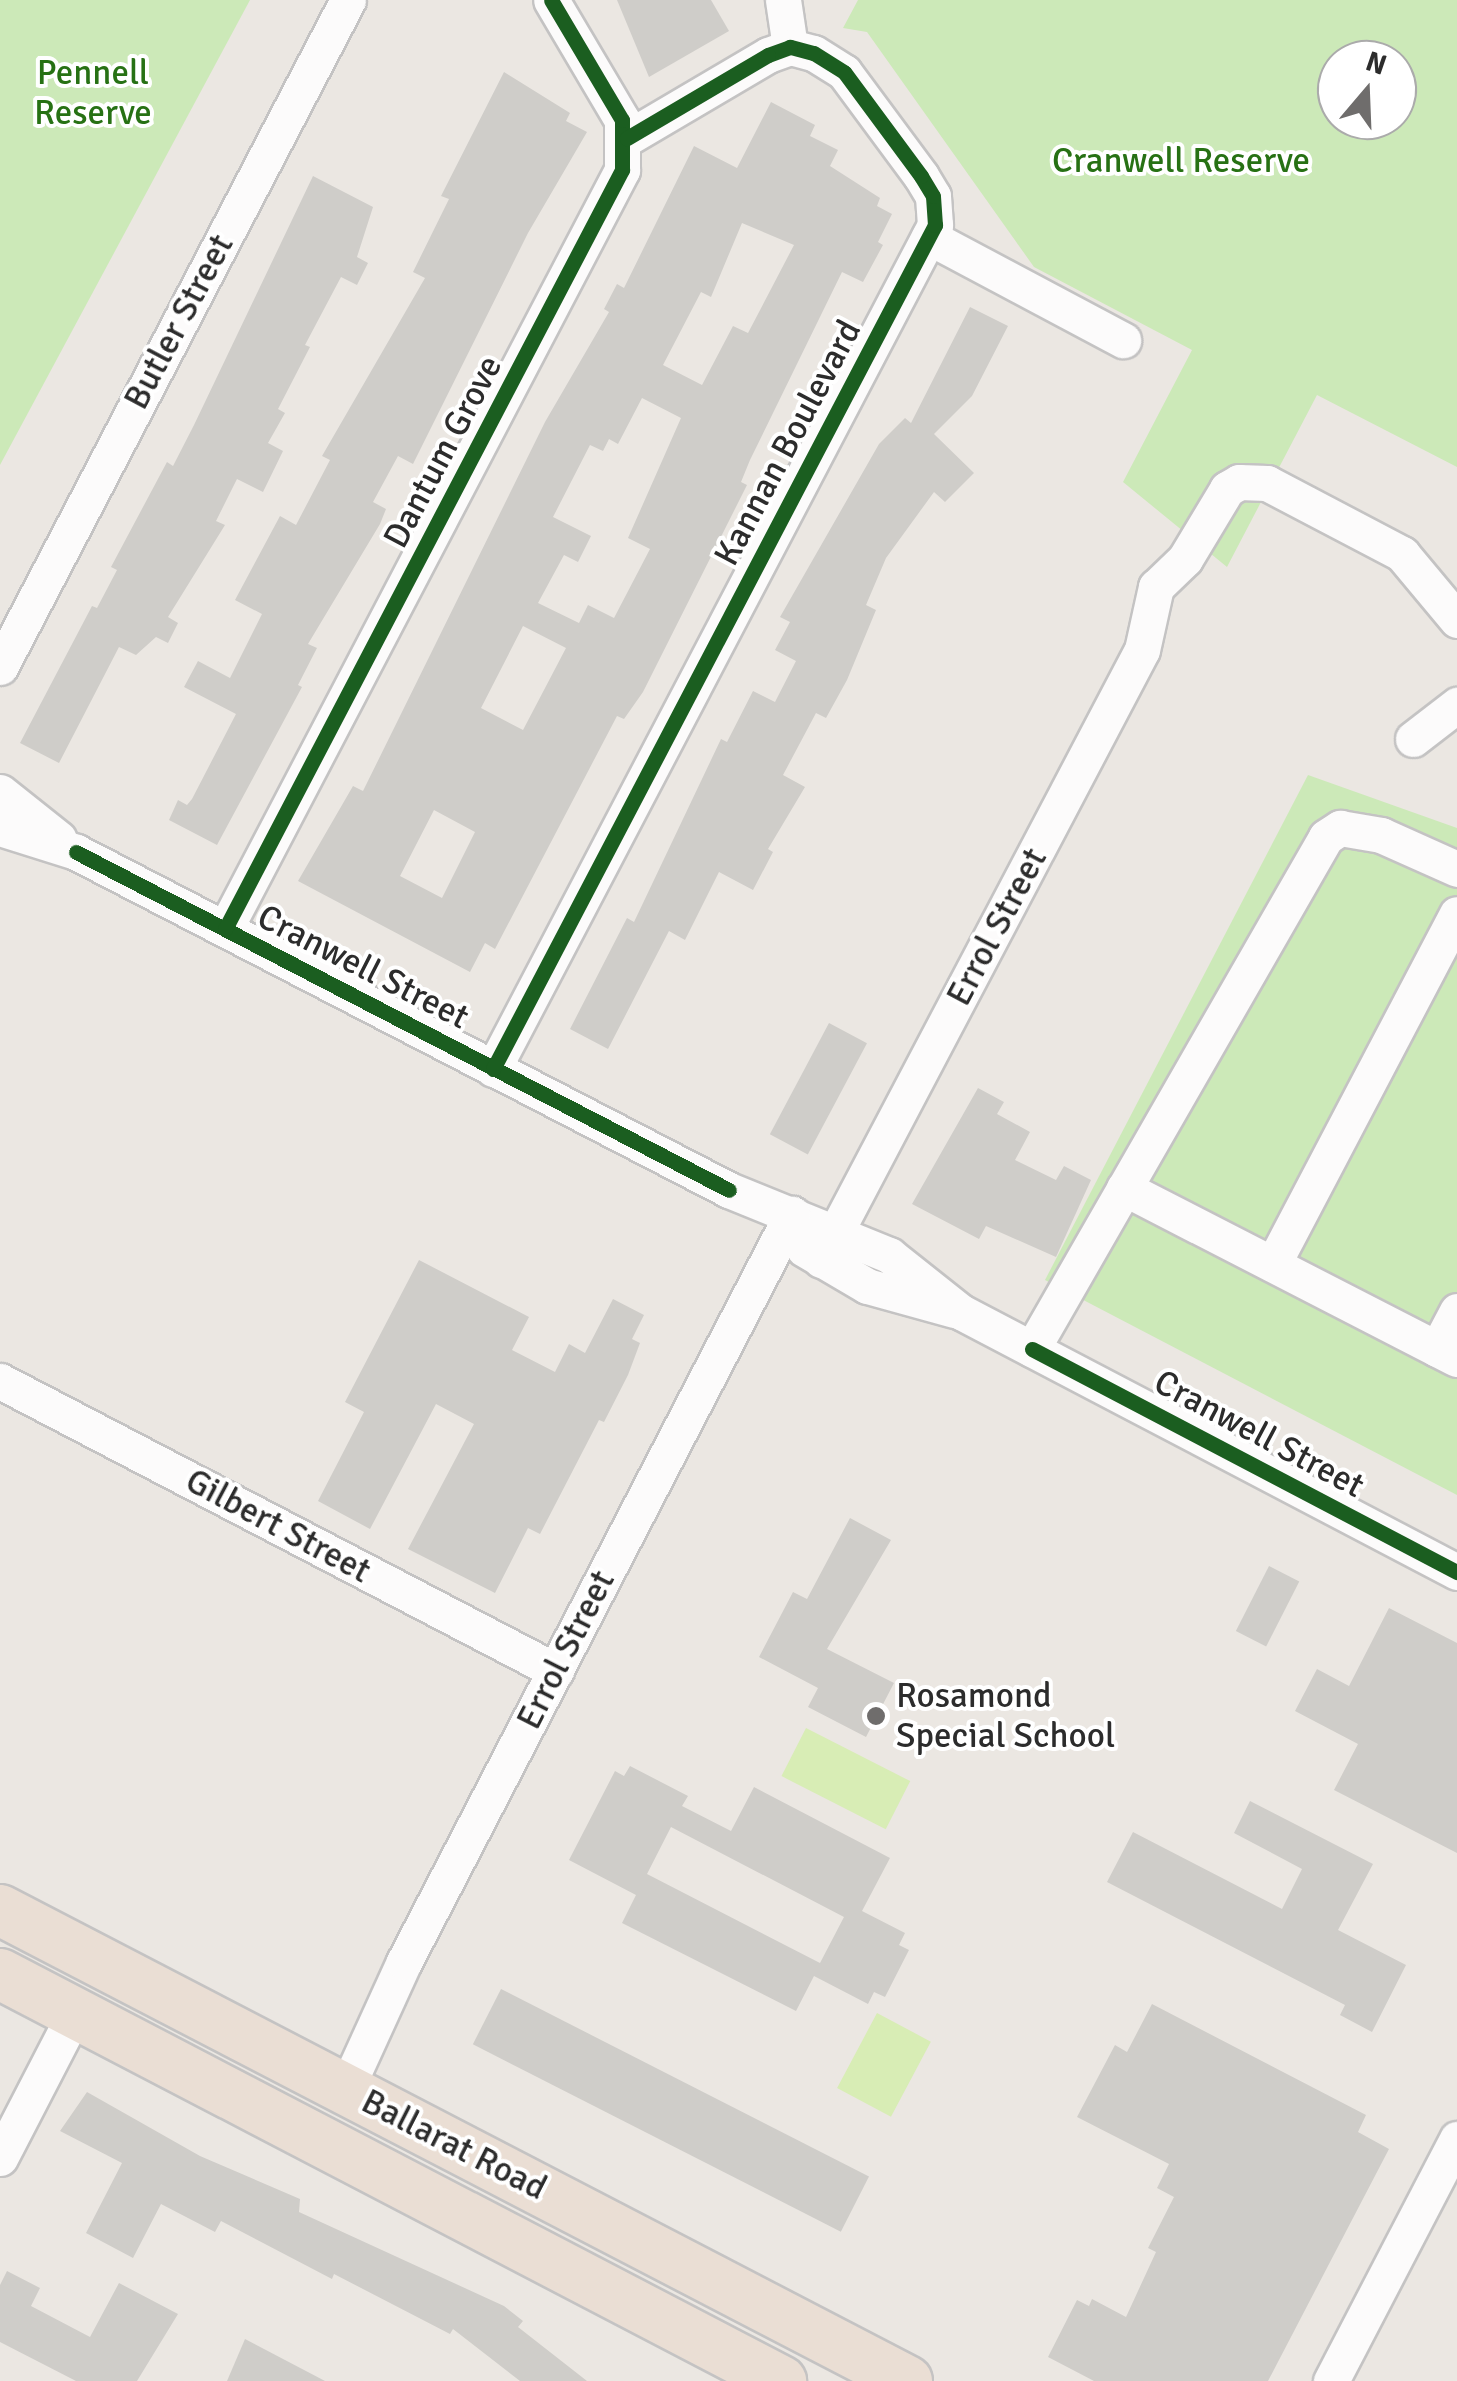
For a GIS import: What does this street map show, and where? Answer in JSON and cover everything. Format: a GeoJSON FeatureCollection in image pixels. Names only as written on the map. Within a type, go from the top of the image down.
{"type":"FeatureCollection","features":[{"type":"Feature","properties":{"kind":"highway","name":"Ballarat Road"},"geometry":{"type":"LineString","coordinates":[[0,1910],[907,2381]]}},
{"type":"Feature","properties":{"kind":"highway","name":"Ballarat Road"},"geometry":{"type":"LineString","coordinates":[[0,1974],[762,2376]]}},
{"type":"Feature","properties":{"kind":"street","name":"Butler Street"},"geometry":{"type":"LineString","coordinates":[[3,656],[348,0]]}},
{"type":"Feature","properties":{"kind":"street"},"geometry":{"type":"LineString","coordinates":[[551,0],[627,138],[790,47]]}},
{"type":"Feature","properties":{"kind":"street"},"geometry":{"type":"LineString","coordinates":[[783,0],[790,47]]}},
{"type":"Feature","properties":{"kind":"street"},"geometry":{"type":"LineString","coordinates":[[790,47],[844,72],[921,176],[936,209],[930,237],[1124,340]]}},
{"type":"Feature","properties":{"kind":"street","name":"Dantum Grove"},"geometry":{"type":"LineString","coordinates":[[226,929],[611,198],[627,138]]}},
{"type":"Feature","properties":{"kind":"street","name":"Kannan Boulevard"},"geometry":{"type":"LineString","coordinates":[[493,1068],[930,237]]}},
{"type":"Feature","properties":{"kind":"street","name":"Errol Street"},"geometry":{"type":"LineString","coordinates":[[829,1245],[1142,650],[1156,587],[1191,550],[1218,498],[1253,481],[1402,554],[1457,620]]}},
{"type":"Feature","properties":{"kind":"street"},"geometry":{"type":"LineString","coordinates":[[1413,739],[1457,704]]}},
{"type":"Feature","properties":{"kind":"street","name":"Cranwell Street"},"geometry":{"type":"LineString","coordinates":[[0,792],[76,852]]}},
{"type":"Feature","properties":{"kind":"street","name":"Cranwell Street"},"geometry":{"type":"LineString","coordinates":[[0,828],[76,852],[829,1245],[890,1255],[961,1312],[1457,1572]]}},
{"type":"Feature","properties":{"kind":"street"},"geometry":{"type":"LineString","coordinates":[[1032,1350],[1326,837],[1340,828],[1381,835],[1457,870]]}},
{"type":"Feature","properties":{"kind":"street"},"geometry":{"type":"LineString","coordinates":[[1272,1264],[1457,914]]}},
{"type":"Feature","properties":{"kind":"street"},"geometry":{"type":"LineString","coordinates":[[1124,1188],[1447,1354],[1457,1312]]}},
{"type":"Feature","properties":{"kind":"street","name":"Errol Street"},"geometry":{"type":"LineString","coordinates":[[346,2089],[787,1224]]}},
{"type":"Feature","properties":{"kind":"street","name":"Gilbert Street"},"geometry":{"type":"LineString","coordinates":[[0,1382],[556,1671]]}},
{"type":"Feature","properties":{"kind":"street"},"geometry":{"type":"LineString","coordinates":[[0,2158],[75,2013]]}},
{"type":"Feature","properties":{"kind":"street"},"geometry":{"type":"LineString","coordinates":[[1331,2381],[1457,2139]]}},
{"type":"Feature","properties":{"kind":"green space","name":"Pennell Reserve"},"geometry":{"type":"Polygon","coordinates":[[[0,0],[250,0],[0,465],[0,0]]]}},
{"type":"Feature","properties":{"kind":"green space","name":"Cranwell Reserve"},"geometry":{"type":"Polygon","coordinates":[[[858,0],[1457,0],[1457,467],[1317,395],[1227,567],[1123,482],[1192,350],[1034,267],[867,32],[843,28],[858,0]]]}},
{"type":"Feature","properties":{"kind":"green space"},"geometry":{"type":"Polygon","coordinates":[[[1308,775],[1457,828],[1457,1495],[1045,1280],[1308,775]]]}},
{"type":"Feature","properties":{"kind":"green space"},"geometry":{"type":"Polygon","coordinates":[[[806,1728],[910,1781],[886,1829],[781,1776],[806,1728]]]}},
{"type":"Feature","properties":{"kind":"green space"},"geometry":{"type":"Polygon","coordinates":[[[877,2013],[931,2042],[891,2117],[837,2088],[877,2013]]]}},
{"type":"Feature","properties":{"kind":"building"},"geometry":{"type":"Polygon","coordinates":[[[617,0],[711,0],[729,31],[649,77],[617,0]]]}},
{"type":"Feature","properties":{"kind":"building"},"geometry":{"type":"Polygon","coordinates":[[[504,72],[570,113],[566,121],[587,132],[528,233],[413,464],[398,456],[373,502],[386,509],[380,524],[308,644],[317,648],[298,685],[302,687],[217,845],[169,820],[178,800],[187,805],[192,799],[236,714],[184,687],[198,661],[230,678],[262,614],[235,600],[280,516],[296,525],[330,460],[322,456],[425,278],[413,272],[449,199],[441,196],[504,72]]]}},
{"type":"Feature","properties":{"kind":"building"},"geometry":{"type":"Polygon","coordinates":[[[771,102],[815,125],[810,136],[838,150],[830,166],[880,198],[877,206],[892,214],[878,242],[883,245],[863,282],[842,272],[750,460],[741,482],[747,485],[643,692],[624,719],[617,716],[495,949],[485,943],[470,972],[298,881],[353,786],[363,791],[545,422],[609,312],[604,309],[617,284],[624,288],[694,146],[737,168],[771,102]],[[742,223],[711,297],[701,292],[663,365],[702,385],[733,326],[748,333],[794,245],[742,223]],[[642,398],[618,444],[609,439],[603,451],[590,445],[553,517],[591,536],[578,562],[564,555],[538,603],[579,623],[588,605],[614,618],[650,549],[628,538],[681,418],[642,398]],[[523,626],[481,708],[523,730],[566,648],[523,626]],[[434,810],[400,876],[442,898],[475,832],[434,810]]]}},
{"type":"Feature","properties":{"kind":"building"},"geometry":{"type":"Polygon","coordinates":[[[313,176],[373,207],[357,257],[368,263],[357,285],[341,277],[305,345],[310,347],[278,409],[285,413],[268,443],[283,451],[263,492],[237,479],[216,521],[225,525],[168,617],[178,623],[168,643],[156,637],[136,655],[119,647],[59,763],[20,743],[92,606],[97,608],[117,570],[111,567],[167,462],[173,466],[313,176]]]}},
{"type":"Feature","properties":{"kind":"building"},"geometry":{"type":"Polygon","coordinates":[[[970,307],[1008,326],[972,396],[934,434],[974,473],[945,502],[934,492],[886,558],[866,605],[876,610],[847,680],[826,718],[816,713],[783,775],[805,787],[768,849],[773,852],[753,890],[719,872],[685,940],[669,931],[608,1049],[570,1029],[627,918],[634,922],[721,739],[727,742],[753,691],[775,702],[796,661],[775,650],[790,622],[780,617],[879,444],[905,418],[911,423],[970,307]]]}},
{"type":"Feature","properties":{"kind":"building"},"geometry":{"type":"Polygon","coordinates":[[[829,1023],[867,1043],[808,1154],[770,1134],[829,1023]]]}},
{"type":"Feature","properties":{"kind":"building"},"geometry":{"type":"Polygon","coordinates":[[[978,1088],[1004,1102],[997,1114],[1030,1132],[1015,1160],[1056,1180],[1064,1166],[1091,1180],[1056,1257],[986,1226],[979,1239],[912,1204],[978,1088]]]}},
{"type":"Feature","properties":{"kind":"building"},"geometry":{"type":"Polygon","coordinates":[[[419,1260],[529,1317],[512,1350],[555,1372],[569,1344],[585,1353],[613,1299],[644,1315],[632,1339],[640,1343],[604,1422],[599,1420],[540,1534],[528,1528],[495,1593],[408,1549],[474,1424],[436,1404],[370,1529],[318,1501],[364,1412],[345,1402],[419,1260]]]}},
{"type":"Feature","properties":{"kind":"building"},"geometry":{"type":"Polygon","coordinates":[[[850,1518],[891,1540],[827,1649],[894,1683],[866,1737],[808,1707],[818,1688],[759,1657],[793,1592],[807,1599],[850,1518]]]}},
{"type":"Feature","properties":{"kind":"building"},"geometry":{"type":"Polygon","coordinates":[[[1269,1566],[1299,1581],[1266,1646],[1236,1631],[1269,1566]]]}},
{"type":"Feature","properties":{"kind":"building"},"geometry":{"type":"Polygon","coordinates":[[[1389,1608],[1457,1643],[1457,1853],[1334,1790],[1358,1744],[1295,1711],[1317,1669],[1349,1686],[1389,1608]]]}},
{"type":"Feature","properties":{"kind":"building"},"geometry":{"type":"Polygon","coordinates":[[[630,1766],[688,1796],[682,1806],[731,1831],[754,1787],[890,1858],[862,1911],[905,1933],[899,1945],[909,1950],[885,1997],[874,1992],[868,2004],[814,1976],[796,2011],[622,1923],[636,1895],[569,1860],[615,1771],[624,1776],[630,1766]],[[671,1827],[647,1874],[820,1963],[844,1917],[671,1827]]]}},
{"type":"Feature","properties":{"kind":"building"},"geometry":{"type":"Polygon","coordinates":[[[1250,1801],[1373,1864],[1338,1930],[1406,1965],[1372,2032],[1340,2015],[1345,2005],[1107,1882],[1133,1832],[1282,1909],[1302,1869],[1234,1833],[1250,1801]]]}},
{"type":"Feature","properties":{"kind":"building"},"geometry":{"type":"Polygon","coordinates":[[[501,1989],[869,2176],[841,2232],[473,2044],[501,1989]]]}},
{"type":"Feature","properties":{"kind":"building"},"geometry":{"type":"Polygon","coordinates":[[[1152,2004],[1366,2115],[1358,2132],[1389,2149],[1268,2381],[1094,2381],[1048,2357],[1077,2300],[1089,2306],[1092,2299],[1126,2317],[1156,2252],[1148,2248],[1174,2197],[1157,2188],[1169,2164],[1077,2117],[1115,2045],[1127,2052],[1152,2004]]]}},
{"type":"Feature","properties":{"kind":"building"},"geometry":{"type":"Polygon","coordinates":[[[87,2092],[200,2156],[300,2199],[299,2212],[504,2306],[523,2321],[518,2327],[587,2381],[520,2381],[453,2329],[450,2334],[221,2221],[215,2232],[161,2204],[133,2258],[86,2233],[122,2163],[60,2131],[87,2092]]]}},
{"type":"Feature","properties":{"kind":"building"},"geometry":{"type":"Polygon","coordinates":[[[7,2271],[40,2288],[31,2306],[90,2337],[119,2283],[178,2314],[137,2381],[76,2381],[0,2342],[0,2285],[7,2271]]]}},
{"type":"Feature","properties":{"kind":"building"},"geometry":{"type":"Polygon","coordinates":[[[245,2339],[325,2381],[227,2381],[245,2339]]]}},
{"type":"Feature","properties":{"kind":"cycle path"},"geometry":{"type":"LineString","coordinates":[[225,929],[622,170],[622,120],[551,0]]}},
{"type":"Feature","properties":{"kind":"cycle path"},"geometry":{"type":"LineString","coordinates":[[493,1069],[935,225],[933,196],[921,176],[844,72],[813,53],[790,47],[768,55],[627,138]]}},
{"type":"Feature","properties":{"kind":"cycle path"},"geometry":{"type":"LineString","coordinates":[[76,852],[729,1190]]}},
{"type":"Feature","properties":{"kind":"cycle path"},"geometry":{"type":"LineString","coordinates":[[1032,1349],[1457,1572]]}},
{"type":"Feature","properties":{"kind":"place","name":"Rosamond Special School"},"geometry":{"type":"Point","coordinates":[876,1716]}}]}
